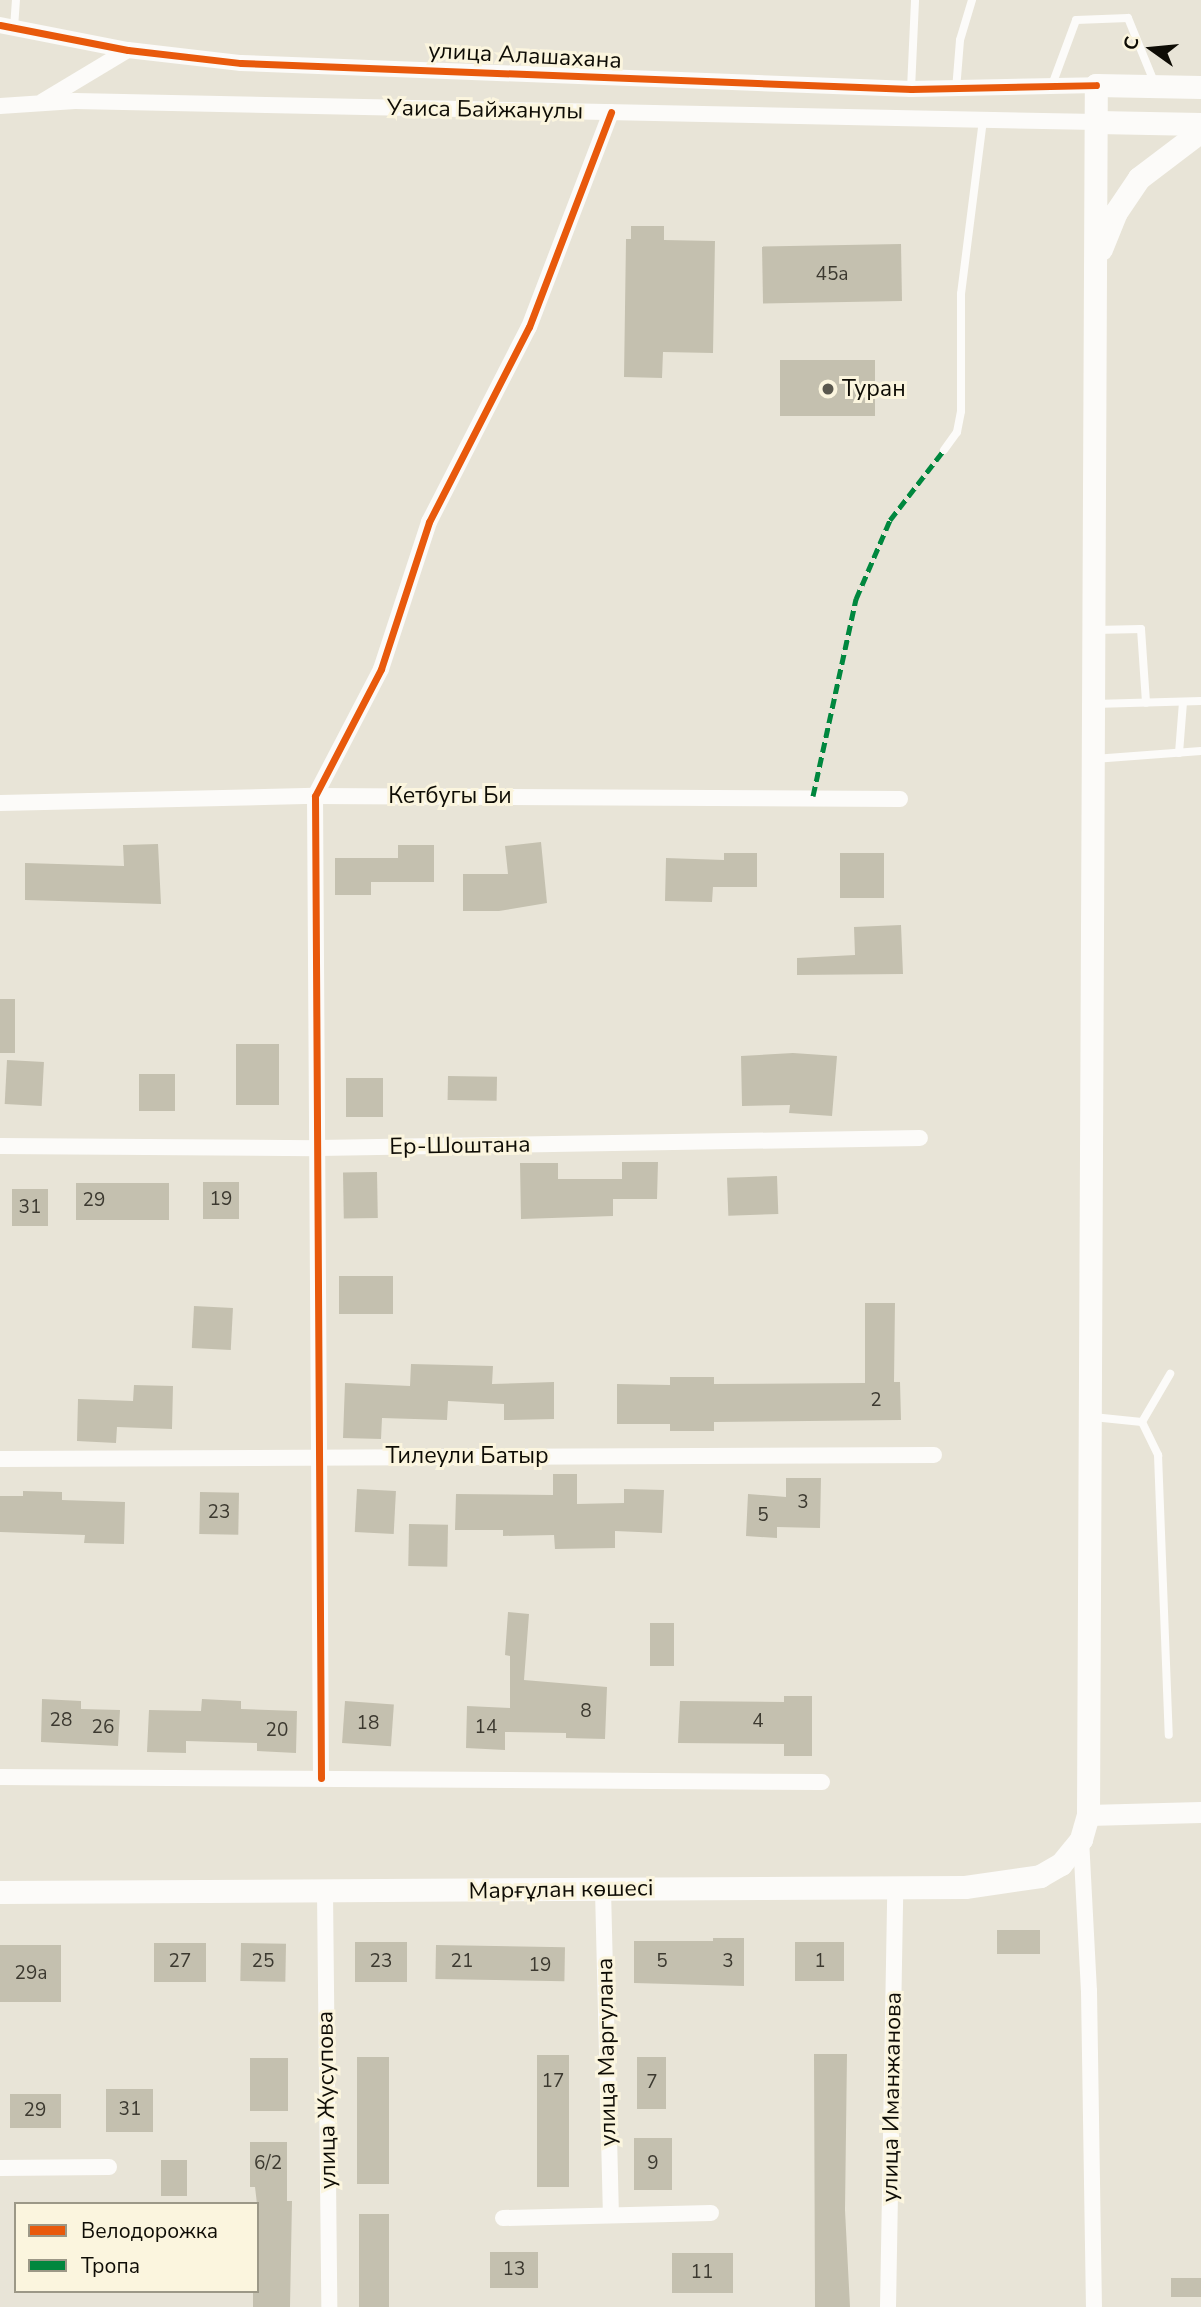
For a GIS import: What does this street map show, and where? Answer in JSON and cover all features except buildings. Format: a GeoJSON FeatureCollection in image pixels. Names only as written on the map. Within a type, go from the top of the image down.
{"type":"FeatureCollection","features":[{"type":"Feature","properties":{"kind":"main road"},"geometry":{"type":"LineString","coordinates":[[1096,85],[1201,87]]}},
{"type":"Feature","properties":{"kind":"main road","name":"Марғұлан көшесі"},"geometry":{"type":"LineString","coordinates":[[0,1892],[603,1890],[1004,1884],[1040,1876],[1060,1864],[1081,1839],[1088,1815],[1096,85]]}},
{"type":"Feature","properties":{"kind":"main road"},"geometry":{"type":"LineString","coordinates":[[1097,122],[1201,124]]}},
{"type":"Feature","properties":{"kind":"main road"},"geometry":{"type":"LineString","coordinates":[[1096,261],[1116,212],[1139,178],[1201,131]]}},
{"type":"Feature","properties":{"kind":"street","name":"улица Алашахана"},"geometry":{"type":"LineString","coordinates":[[7,27],[128,50],[255,64],[911,89],[1096,85]]}},
{"type":"Feature","properties":{"kind":"street"},"geometry":{"type":"LineString","coordinates":[[41,103],[128,50]]}},
{"type":"Feature","properties":{"kind":"street","name":"Уаиса Байжанулы"},"geometry":{"type":"LineString","coordinates":[[0,106],[41,103],[1097,122]]}},
{"type":"Feature","properties":{"kind":"street"},"geometry":{"type":"LineString","coordinates":[[321,1778],[315,796],[381,669],[429,522],[529,327],[611,112]]}},
{"type":"Feature","properties":{"kind":"street","name":"Кетбугы Би"},"geometry":{"type":"LineString","coordinates":[[0,803],[315,796],[900,799]]}},
{"type":"Feature","properties":{"kind":"street","name":"Ер-Шоштана"},"geometry":{"type":"LineString","coordinates":[[0,1146],[319,1148],[920,1138]]}},
{"type":"Feature","properties":{"kind":"street","name":"Тилеули Батыр"},"geometry":{"type":"LineString","coordinates":[[0,1459],[934,1455]]}},
{"type":"Feature","properties":{"kind":"street"},"geometry":{"type":"LineString","coordinates":[[0,1777],[822,1782]]}},
{"type":"Feature","properties":{"kind":"street"},"geometry":{"type":"LineString","coordinates":[[1088,1815],[1201,1812]]}},
{"type":"Feature","properties":{"kind":"street"},"geometry":{"type":"LineString","coordinates":[[1081,1839],[1090,1991],[1094,2307]]}},
{"type":"Feature","properties":{"kind":"street","name":"улица Иманжанова"},"geometry":{"type":"LineString","coordinates":[[888,2307],[895,1886]]}},
{"type":"Feature","properties":{"kind":"street","name":"улица Маргулана"},"geometry":{"type":"LineString","coordinates":[[603,1890],[611,2215]]}},
{"type":"Feature","properties":{"kind":"street","name":"улица Жусупова"},"geometry":{"type":"LineString","coordinates":[[325,1892],[329,2307]]}},
{"type":"Feature","properties":{"kind":"street"},"geometry":{"type":"LineString","coordinates":[[0,2168],[108,2167]]}},
{"type":"Feature","properties":{"kind":"street"},"geometry":{"type":"LineString","coordinates":[[503,2218],[711,2213]]}},
{"type":"Feature","properties":{"kind":"lane"},"geometry":{"type":"LineString","coordinates":[[7,27],[16,0]]}},
{"type":"Feature","properties":{"kind":"lane"},"geometry":{"type":"LineString","coordinates":[[911,89],[915,0]]}},
{"type":"Feature","properties":{"kind":"lane"},"geometry":{"type":"LineString","coordinates":[[956,90],[960,40],[972,0]]}},
{"type":"Feature","properties":{"kind":"lane"},"geometry":{"type":"LineString","coordinates":[[1052,85],[1076,20],[1128,19],[1156,87]]}},
{"type":"Feature","properties":{"kind":"lane"},"geometry":{"type":"LineString","coordinates":[[944,450],[957,432],[961,411],[961,294],[983,120]]}},
{"type":"Feature","properties":{"kind":"lane"},"geometry":{"type":"LineString","coordinates":[[1095,630],[1141,629],[1146,703]]}},
{"type":"Feature","properties":{"kind":"lane"},"geometry":{"type":"LineString","coordinates":[[1094,704],[1201,701]]}},
{"type":"Feature","properties":{"kind":"lane"},"geometry":{"type":"LineString","coordinates":[[1179,753],[1183,702]]}},
{"type":"Feature","properties":{"kind":"lane"},"geometry":{"type":"LineString","coordinates":[[1094,759],[1201,751]]}},
{"type":"Feature","properties":{"kind":"lane"},"geometry":{"type":"LineString","coordinates":[[1142,1422],[1170,1374]]}},
{"type":"Feature","properties":{"kind":"lane"},"geometry":{"type":"LineString","coordinates":[[1090,1417],[1142,1422]]}},
{"type":"Feature","properties":{"kind":"lane"},"geometry":{"type":"LineString","coordinates":[[1142,1422],[1158,1455],[1169,1735]]}},
{"type":"Feature","properties":{"kind":"marked path"},"geometry":{"type":"LineString","coordinates":[[813,796],[856,599],[890,520],[944,450]]}},
{"type":"Feature","properties":{"kind":"cycle path"},"geometry":{"type":"LineString","coordinates":[[0,25],[128,50],[241,63],[911,89],[1096,85]]}},
{"type":"Feature","properties":{"kind":"cycle path"},"geometry":{"type":"LineString","coordinates":[[321,1778],[315,796],[381,669],[429,522],[529,327],[611,112]]}},
{"type":"Feature","properties":{"kind":"place","name":"Туран"},"geometry":{"type":"Point","coordinates":[828,389]}}]}
